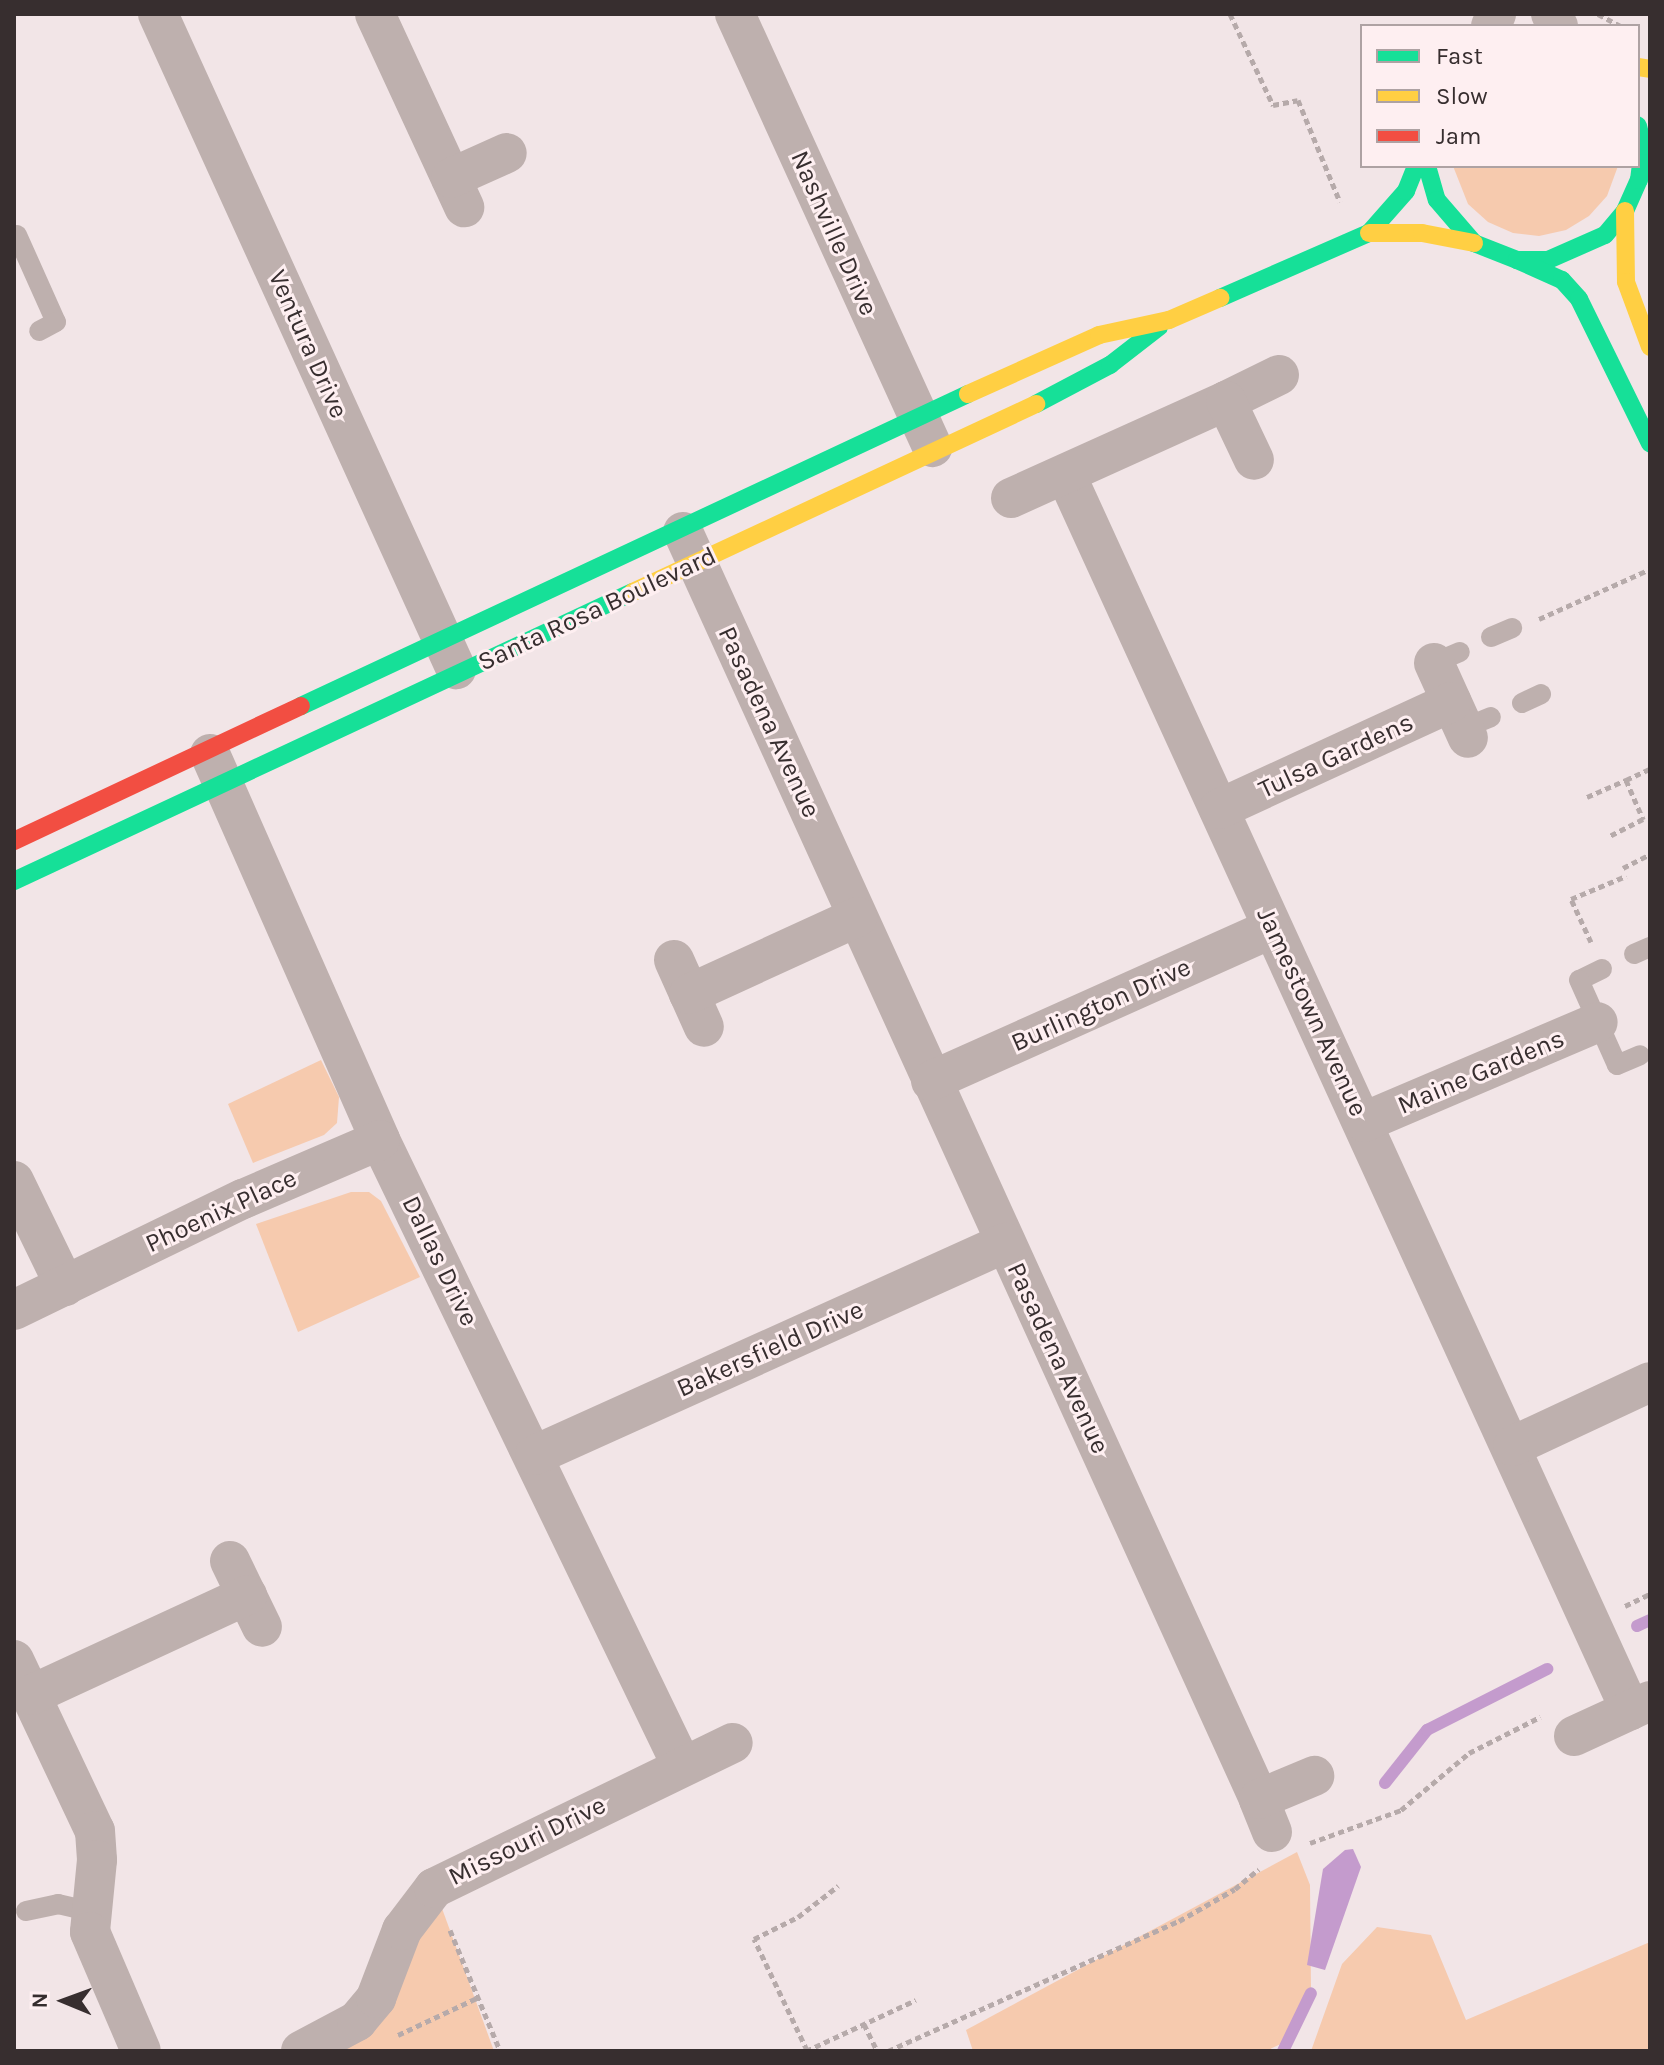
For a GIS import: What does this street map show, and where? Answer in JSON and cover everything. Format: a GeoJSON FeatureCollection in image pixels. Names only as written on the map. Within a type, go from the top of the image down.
{"type":"FeatureCollection","features":[{"type":"Feature","properties":{"kind":"street","name":"Ventura Drive"},"geometry":{"type":"LineString","coordinates":[[158,14],[451,656]]}},
{"type":"Feature","properties":{"kind":"street"},"geometry":{"type":"LineString","coordinates":[[375,14],[458,192],[507,153]]}},
{"type":"Feature","properties":{"kind":"street","name":"Nashville Drive"},"geometry":{"type":"LineString","coordinates":[[735,14],[926,434]]}},
{"type":"Feature","properties":{"kind":"street"},"geometry":{"type":"LineString","coordinates":[[1517,260],[1548,260],[1578,251],[1605,235],[1625,211],[1639,180],[1646,140]]}},
{"type":"Feature","properties":{"kind":"street","name":"Santa Rosa Boulevard"},"geometry":{"type":"LineString","coordinates":[[1369,233],[1406,191],[1415,168]]}},
{"type":"Feature","properties":{"kind":"street"},"geometry":{"type":"LineString","coordinates":[[1428,168],[1437,200],[1452,224],[1474,243],[1562,280],[1579,299],[1650,443]]}},
{"type":"Feature","properties":{"kind":"street"},"geometry":{"type":"LineString","coordinates":[[1625,211],[1626,282],[1650,347]]}},
{"type":"Feature","properties":{"kind":"street","name":"Santa Rosa Boulevard"},"geometry":{"type":"LineString","coordinates":[[14,841],[216,767],[926,434],[1099,335],[1169,320],[1369,233],[1422,233],[1474,243]]}},
{"type":"Feature","properties":{"kind":"street","name":"Santa Rosa Boulevard"},"geometry":{"type":"LineString","coordinates":[[14,881],[216,767],[451,656],[926,434],[1110,365],[1169,320]]}},
{"type":"Feature","properties":{"kind":"street"},"geometry":{"type":"LineString","coordinates":[[1011,498],[1279,375]]}},
{"type":"Feature","properties":{"kind":"street"},"geometry":{"type":"LineString","coordinates":[[1226,401],[1254,460]]}},
{"type":"Feature","properties":{"kind":"street","name":"Jamestown Avenue"},"geometry":{"type":"LineString","coordinates":[[1066,475],[1271,929],[1364,1122],[1513,1446],[1640,1705],[1563,1723]]}},
{"type":"Feature","properties":{"kind":"street","name":"Pasadena Avenue"},"geometry":{"type":"LineString","coordinates":[[688,545],[1271,1829]]}},
{"type":"Feature","properties":{"kind":"street","name":"Tulsa Gardens"},"geometry":{"type":"LineString","coordinates":[[1219,809],[1469,722],[1447,657]]}},
{"type":"Feature","properties":{"kind":"street","name":"Dallas Drive"},"geometry":{"type":"LineString","coordinates":[[216,767],[380,1140],[535,1455],[682,1766]]}},
{"type":"Feature","properties":{"kind":"street"},"geometry":{"type":"LineString","coordinates":[[689,994],[857,917]]}},
{"type":"Feature","properties":{"kind":"street","name":"Burlington Drive"},"geometry":{"type":"LineString","coordinates":[[931,1081],[1271,929]]}},
{"type":"Feature","properties":{"kind":"street","name":"Maine Gardens"},"geometry":{"type":"LineString","coordinates":[[1364,1122],[1598,1022]]}},
{"type":"Feature","properties":{"kind":"street","name":"Phoenix Place"},"geometry":{"type":"LineString","coordinates":[[14,1310],[380,1140]]}},
{"type":"Feature","properties":{"kind":"street"},"geometry":{"type":"LineString","coordinates":[[14,1181],[65,1286]]}},
{"type":"Feature","properties":{"kind":"street","name":"Bakersfield Drive"},"geometry":{"type":"LineString","coordinates":[[535,1455],[1005,1243]]}},
{"type":"Feature","properties":{"kind":"street"},"geometry":{"type":"LineString","coordinates":[[1513,1446],[1650,1382]]}},
{"type":"Feature","properties":{"kind":"street"},"geometry":{"type":"LineString","coordinates":[[31,1695],[246,1594]]}},
{"type":"Feature","properties":{"kind":"street"},"geometry":{"type":"LineString","coordinates":[[14,1660],[95,1831],[97,1860],[89,1911],[96,1956],[141,2051]]}},
{"type":"Feature","properties":{"kind":"street","name":"Missouri Drive"},"geometry":{"type":"LineString","coordinates":[[301,2051],[357,2021],[376,1998],[402,1930],[434,1888],[733,1743]]}},
{"type":"Feature","properties":{"kind":"street"},"geometry":{"type":"LineString","coordinates":[[1271,1829],[1314,1776]]}},
{"type":"Feature","properties":{"kind":"lane"},"geometry":{"type":"LineString","coordinates":[[17,235],[56,322],[39,331]]}},
{"type":"Feature","properties":{"kind":"lane"},"geometry":{"type":"LineString","coordinates":[[1491,637],[1519,626]]}},
{"type":"Feature","properties":{"kind":"lane"},"geometry":{"type":"LineString","coordinates":[[1522,703],[1541,694]]}},
{"type":"Feature","properties":{"kind":"lane"},"geometry":{"type":"LineString","coordinates":[[1602,969],[1579,980],[1617,1065],[1640,1055]]}},
{"type":"Feature","properties":{"kind":"lane"},"geometry":{"type":"LineString","coordinates":[[26,1911],[58,1904],[89,1911]]}},
{"type":"Feature","properties":{"kind":"path"},"geometry":{"type":"LineString","coordinates":[[1230,14],[1273,105],[1298,100],[1341,203]]}},
{"type":"Feature","properties":{"kind":"path"},"geometry":{"type":"LineString","coordinates":[[1598,14],[1617,24]]}},
{"type":"Feature","properties":{"kind":"path"},"geometry":{"type":"LineString","coordinates":[[1519,626],[1650,569]]}},
{"type":"Feature","properties":{"kind":"path"},"geometry":{"type":"LineString","coordinates":[[1587,797],[1650,769]]}},
{"type":"Feature","properties":{"kind":"path"},"geometry":{"type":"LineString","coordinates":[[1609,836],[1643,819],[1626,780]]}},
{"type":"Feature","properties":{"kind":"path"},"geometry":{"type":"LineString","coordinates":[[1623,868],[1650,854]]}},
{"type":"Feature","properties":{"kind":"path"},"geometry":{"type":"LineString","coordinates":[[1602,969],[1571,899],[1626,876]]}},
{"type":"Feature","properties":{"kind":"path"},"geometry":{"type":"LineString","coordinates":[[888,2051],[1179,1921],[1271,1829],[1350,1825],[1401,1810],[1469,1753],[1563,1723]]}},
{"type":"Feature","properties":{"kind":"path"},"geometry":{"type":"LineString","coordinates":[[838,1886],[798,1917],[754,1939],[806,2051],[916,2000]]}},
{"type":"Feature","properties":{"kind":"path"},"geometry":{"type":"LineString","coordinates":[[434,1888],[500,2051]]}},
{"type":"Feature","properties":{"kind":"path"},"geometry":{"type":"LineString","coordinates":[[391,2038],[477,1998]]}},
{"type":"Feature","properties":{"kind":"path"},"geometry":{"type":"LineString","coordinates":[[864,2024],[877,2051]]}},
{"type":"Feature","properties":{"kind":"shaded area"},"geometry":{"type":"Polygon","coordinates":[[[1454,168],[1617,168],[1607,196],[1589,216],[1566,230],[1539,236],[1513,233],[1488,222],[1468,204],[1454,168]]]}},
{"type":"Feature","properties":{"kind":"shaded area"},"geometry":{"type":"Polygon","coordinates":[[[321,1060],[339,1097],[337,1123],[324,1135],[253,1163],[228,1104],[321,1060]]]}},
{"type":"Feature","properties":{"kind":"shaded area"},"geometry":{"type":"Polygon","coordinates":[[[351,1192],[369,1192],[381,1201],[420,1277],[298,1332],[256,1224],[351,1192]]]}},
{"type":"Feature","properties":{"kind":"shaded area"},"geometry":{"type":"Polygon","coordinates":[[[1353,1849],[1361,1867],[1325,1970],[1307,1965],[1323,1869],[1345,1850],[1353,1849]]]}},
{"type":"Feature","properties":{"kind":"shaded area"},"geometry":{"type":"Polygon","coordinates":[[[1297,1852],[1310,1885],[1311,1993],[1283,2043],[1266,2051],[973,2051],[966,2030],[1297,1852]]]}},
{"type":"Feature","properties":{"kind":"shaded area"},"geometry":{"type":"Polygon","coordinates":[[[440,1903],[494,2051],[318,2051],[440,1903]]]}},
{"type":"Feature","properties":{"kind":"shaded area"},"geometry":{"type":"Polygon","coordinates":[[[1377,1927],[1431,1935],[1466,2020],[1650,1942],[1650,2049],[1311,2051],[1342,1964],[1377,1927]]]}},
{"type":"Feature","properties":{"kind":"waterway"},"geometry":{"type":"LineString","coordinates":[[1637,1626],[1650,1620]]}},
{"type":"Feature","properties":{"kind":"waterway"},"geometry":{"type":"LineString","coordinates":[[1385,1783],[1427,1730],[1547,1669]]}},
{"type":"Feature","properties":{"kind":"waterway"},"geometry":{"type":"LineString","coordinates":[[1283,2051],[1311,1993]]}},
{"type":"Feature","properties":{"kind":"traffic: fast"},"geometry":{"type":"LineString","coordinates":[[1428,168],[1437,200],[1474,243],[1517,260],[1548,260],[1605,235],[1625,211],[1639,180],[1643,146],[1640,134]]}},
{"type":"Feature","properties":{"kind":"traffic: fast"},"geometry":{"type":"LineString","coordinates":[[1220,298],[1369,233],[1406,191],[1415,168]]}},
{"type":"Feature","properties":{"kind":"traffic: fast"},"geometry":{"type":"LineString","coordinates":[[1517,260],[1562,280],[1579,299],[1650,443]]}},
{"type":"Feature","properties":{"kind":"traffic: fast"},"geometry":{"type":"LineString","coordinates":[[1036,404],[1110,365],[1159,327]]}},
{"type":"Feature","properties":{"kind":"traffic: fast"},"geometry":{"type":"LineString","coordinates":[[301,706],[968,394]]}},
{"type":"Feature","properties":{"kind":"traffic: fast"},"geometry":{"type":"LineString","coordinates":[[14,881],[633,592]]}},
{"type":"Feature","properties":{"kind":"traffic: slow"},"geometry":{"type":"LineString","coordinates":[[1640,67],[1650,69]]}},
{"type":"Feature","properties":{"kind":"traffic: slow"},"geometry":{"type":"LineString","coordinates":[[1625,211],[1626,282],[1650,347]]}},
{"type":"Feature","properties":{"kind":"traffic: slow"},"geometry":{"type":"LineString","coordinates":[[1369,233],[1422,233],[1474,243]]}},
{"type":"Feature","properties":{"kind":"traffic: slow"},"geometry":{"type":"LineString","coordinates":[[968,394],[1099,335],[1169,320],[1220,298]]}},
{"type":"Feature","properties":{"kind":"traffic: slow"},"geometry":{"type":"LineString","coordinates":[[633,592],[1036,404]]}},
{"type":"Feature","properties":{"kind":"traffic: jam"},"geometry":{"type":"LineString","coordinates":[[14,841],[301,706]]}}]}
